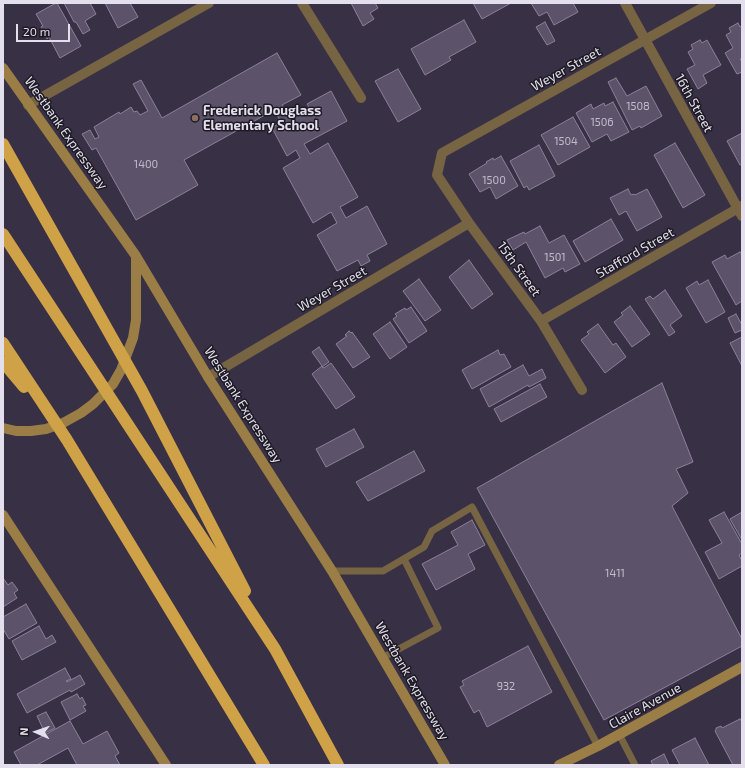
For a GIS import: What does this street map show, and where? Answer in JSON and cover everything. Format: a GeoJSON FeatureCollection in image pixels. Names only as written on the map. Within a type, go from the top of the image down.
{"type":"FeatureCollection","features":[{"type":"Feature","properties":{"kind":"highway"},"geometry":{"type":"LineString","coordinates":[[3,144],[138,384],[275,649],[338,765]]}},
{"type":"Feature","properties":{"kind":"highway"},"geometry":{"type":"LineString","coordinates":[[3,234],[275,649]]}},
{"type":"Feature","properties":{"kind":"highway"},"geometry":{"type":"LineString","coordinates":[[3,343],[66,440],[264,765]]}},
{"type":"Feature","properties":{"kind":"highway"},"geometry":{"type":"LineString","coordinates":[[3,362],[66,440]]}},
{"type":"Feature","properties":{"kind":"main road","name":"Westbank Expressway"},"geometry":{"type":"LineString","coordinates":[[3,68],[136,256],[208,377],[332,572],[445,765]]}},
{"type":"Feature","properties":{"kind":"main road"},"geometry":{"type":"LineString","coordinates":[[3,428],[31,432],[63,423],[93,404],[113,384],[121,370],[133,338],[136,320],[136,256]]}},
{"type":"Feature","properties":{"kind":"main road"},"geometry":{"type":"LineString","coordinates":[[3,515],[166,765]]}},
{"type":"Feature","properties":{"kind":"main road","name":"Claire Avenue"},"geometry":{"type":"LineString","coordinates":[[559,765],[598,746],[742,667]]}},
{"type":"Feature","properties":{"kind":"street"},"geometry":{"type":"LineString","coordinates":[[28,105],[209,3]]}},
{"type":"Feature","properties":{"kind":"street"},"geometry":{"type":"LineString","coordinates":[[302,3],[361,98]]}},
{"type":"Feature","properties":{"kind":"street","name":"16th Street"},"geometry":{"type":"LineString","coordinates":[[625,3],[741,210]]}},
{"type":"Feature","properties":{"kind":"street","name":"Weyer Street"},"geometry":{"type":"LineString","coordinates":[[440,163],[442,153],[712,3]]}},
{"type":"Feature","properties":{"kind":"street","name":"15th Street"},"geometry":{"type":"LineString","coordinates":[[440,163],[437,175],[470,224],[541,321],[582,390]]}},
{"type":"Feature","properties":{"kind":"street","name":"Stafford Street"},"geometry":{"type":"LineString","coordinates":[[541,321],[741,210]]}},
{"type":"Feature","properties":{"kind":"street","name":"Weyer Street"},"geometry":{"type":"LineString","coordinates":[[208,377],[470,224]]}},
{"type":"Feature","properties":{"kind":"lane"},"geometry":{"type":"LineString","coordinates":[[332,572],[383,571],[424,546],[432,531],[472,507],[598,746]]}},
{"type":"Feature","properties":{"kind":"lane"},"geometry":{"type":"LineString","coordinates":[[382,658],[438,628],[404,559]]}},
{"type":"Feature","properties":{"kind":"lane"},"geometry":{"type":"LineString","coordinates":[[619,734],[634,765]]}},
{"type":"Feature","properties":{"kind":"building"},"geometry":{"type":"Polygon","coordinates":[[[56,3],[81,46],[60,58],[49,37],[47,39],[41,27],[43,26],[36,14],[56,3]]]}},
{"type":"Feature","properties":{"kind":"building"},"geometry":{"type":"Polygon","coordinates":[[[64,3],[90,3],[96,14],[85,21],[90,30],[83,34],[76,22],[74,22],[64,3]]]}},
{"type":"Feature","properties":{"kind":"building"},"geometry":{"type":"Polygon","coordinates":[[[105,3],[130,3],[138,17],[118,28],[105,3]]]}},
{"type":"Feature","properties":{"kind":"building"},"geometry":{"type":"Polygon","coordinates":[[[351,3],[375,3],[378,8],[370,13],[374,19],[363,26],[351,3]]]}},
{"type":"Feature","properties":{"kind":"building"},"geometry":{"type":"Polygon","coordinates":[[[473,3],[511,3],[482,19],[473,3]]]}},
{"type":"Feature","properties":{"kind":"building"},"geometry":{"type":"Polygon","coordinates":[[[531,3],[573,3],[578,12],[554,25],[547,12],[539,16],[531,3]]]}},
{"type":"Feature","properties":{"kind":"building"},"geometry":{"type":"Polygon","coordinates":[[[464,20],[476,42],[449,57],[451,60],[425,75],[411,49],[464,20]]]}},
{"type":"Feature","properties":{"kind":"building"},"geometry":{"type":"Polygon","coordinates":[[[545,22],[555,41],[547,45],[536,27],[545,22]]]}},
{"type":"Feature","properties":{"kind":"building"},"geometry":{"type":"Polygon","coordinates":[[[738,23],[740,27],[742,26],[742,58],[740,59],[742,62],[742,72],[737,74],[725,53],[733,48],[726,35],[731,32],[729,28],[738,23]]]}},
{"type":"Feature","properties":{"kind":"building"},"geometry":{"type":"Polygon","coordinates":[[[700,40],[702,43],[707,40],[721,65],[703,75],[707,83],[698,89],[687,69],[695,65],[688,52],[693,49],[691,45],[700,40]]]}},
{"type":"Feature","properties":{"kind":"building"},"geometry":{"type":"Polygon","coordinates":[[[277,53],[301,95],[282,105],[289,118],[309,107],[307,104],[331,91],[347,121],[304,144],[310,154],[328,143],[358,197],[340,207],[346,218],[367,206],[387,244],[367,255],[370,261],[361,266],[358,260],[337,271],[317,235],[337,223],[331,212],[313,223],[283,168],[300,158],[296,150],[287,156],[272,128],[281,122],[274,110],[184,160],[198,185],[136,220],[96,148],[92,150],[82,134],[90,130],[95,139],[99,137],[94,127],[119,112],[120,114],[131,107],[134,112],[137,111],[140,115],[148,111],[133,84],[141,80],[162,118],[277,53]]]}},
{"type":"Feature","properties":{"kind":"building"},"geometry":{"type":"Polygon","coordinates":[[[398,69],[421,109],[398,122],[375,81],[398,69]]]}},
{"type":"Feature","properties":{"kind":"building"},"geometry":{"type":"Polygon","coordinates":[[[616,78],[627,96],[646,86],[662,116],[641,128],[640,126],[632,130],[608,82],[616,78]]]}},
{"type":"Feature","properties":{"kind":"building"},"geometry":{"type":"Polygon","coordinates":[[[613,102],[629,132],[611,141],[607,134],[592,142],[576,113],[591,104],[593,109],[604,103],[605,106],[613,102]]]}},
{"type":"Feature","properties":{"kind":"building"},"geometry":{"type":"Polygon","coordinates":[[[573,117],[590,147],[558,165],[541,135],[573,117]]]}},
{"type":"Feature","properties":{"kind":"building"},"geometry":{"type":"Polygon","coordinates":[[[742,133],[742,164],[740,165],[727,141],[742,133]]]}},
{"type":"Feature","properties":{"kind":"building"},"geometry":{"type":"Polygon","coordinates":[[[675,143],[705,195],[683,208],[654,155],[675,143]]]}},
{"type":"Feature","properties":{"kind":"building"},"geometry":{"type":"Polygon","coordinates":[[[539,145],[555,176],[529,190],[527,186],[524,188],[510,161],[539,145]]]}},
{"type":"Feature","properties":{"kind":"building"},"geometry":{"type":"Polygon","coordinates":[[[501,156],[518,186],[496,199],[490,187],[480,192],[469,174],[493,158],[494,160],[501,156]]]}},
{"type":"Feature","properties":{"kind":"building"},"geometry":{"type":"Polygon","coordinates":[[[628,189],[631,195],[635,195],[647,189],[662,217],[637,231],[626,211],[619,215],[610,198],[628,189]]]}},
{"type":"Feature","properties":{"kind":"building"},"geometry":{"type":"Polygon","coordinates":[[[611,219],[623,240],[585,262],[573,241],[611,219]]]}},
{"type":"Feature","properties":{"kind":"building"},"geometry":{"type":"Polygon","coordinates":[[[540,226],[549,243],[564,235],[580,264],[565,272],[563,268],[545,278],[526,242],[513,250],[507,240],[524,232],[525,234],[540,226]]]}},
{"type":"Feature","properties":{"kind":"building"},"geometry":{"type":"Polygon","coordinates":[[[740,252],[742,255],[742,301],[736,305],[712,262],[725,255],[727,259],[740,252]]]}},
{"type":"Feature","properties":{"kind":"building"},"geometry":{"type":"Polygon","coordinates":[[[469,260],[493,294],[472,309],[449,277],[469,260]]]}},
{"type":"Feature","properties":{"kind":"building"},"geometry":{"type":"Polygon","coordinates":[[[419,279],[441,310],[425,321],[403,291],[419,279]]]}},
{"type":"Feature","properties":{"kind":"building"},"geometry":{"type":"Polygon","coordinates":[[[708,280],[725,312],[706,323],[686,288],[697,281],[699,285],[708,280]]]}},
{"type":"Feature","properties":{"kind":"building"},"geometry":{"type":"Polygon","coordinates":[[[665,290],[682,316],[670,325],[675,332],[669,336],[645,299],[650,296],[653,299],[665,290]]]}},
{"type":"Feature","properties":{"kind":"building"},"geometry":{"type":"Polygon","coordinates":[[[630,306],[650,334],[632,347],[614,322],[623,315],[621,313],[630,306]]]}},
{"type":"Feature","properties":{"kind":"building"},"geometry":{"type":"Polygon","coordinates":[[[411,307],[427,331],[409,343],[393,319],[397,316],[395,314],[405,308],[406,310],[411,307]]]}},
{"type":"Feature","properties":{"kind":"building"},"geometry":{"type":"Polygon","coordinates":[[[736,314],[742,325],[742,330],[735,333],[728,318],[736,314]]]}},
{"type":"Feature","properties":{"kind":"building"},"geometry":{"type":"Polygon","coordinates":[[[390,322],[407,347],[390,359],[373,334],[390,322]]]}},
{"type":"Feature","properties":{"kind":"building"},"geometry":{"type":"Polygon","coordinates":[[[598,324],[613,345],[616,343],[626,357],[605,373],[581,340],[589,334],[587,332],[598,324]]]}},
{"type":"Feature","properties":{"kind":"building"},"geometry":{"type":"Polygon","coordinates":[[[349,331],[351,333],[352,332],[370,357],[353,368],[336,344],[347,336],[345,335],[349,331]]]}},
{"type":"Feature","properties":{"kind":"building"},"geometry":{"type":"Polygon","coordinates":[[[742,337],[742,366],[730,343],[742,337]]]}},
{"type":"Feature","properties":{"kind":"building"},"geometry":{"type":"Polygon","coordinates":[[[319,347],[329,362],[322,367],[324,368],[331,363],[355,397],[336,409],[312,374],[322,366],[312,352],[319,347]]]}},
{"type":"Feature","properties":{"kind":"building"},"geometry":{"type":"Polygon","coordinates":[[[498,350],[500,355],[504,354],[511,367],[472,389],[462,370],[498,350]]]}},
{"type":"Feature","properties":{"kind":"building"},"geometry":{"type":"Polygon","coordinates":[[[523,365],[529,376],[542,369],[546,378],[529,387],[528,385],[489,407],[480,389],[523,365]]]}},
{"type":"Feature","properties":{"kind":"building"},"geometry":{"type":"Polygon","coordinates":[[[662,383],[693,462],[676,469],[688,493],[672,506],[742,639],[742,646],[604,720],[477,488],[662,383]]]}},
{"type":"Feature","properties":{"kind":"building"},"geometry":{"type":"Polygon","coordinates":[[[540,384],[547,397],[501,422],[494,409],[540,384]]]}},
{"type":"Feature","properties":{"kind":"building"},"geometry":{"type":"Polygon","coordinates":[[[354,429],[364,447],[326,467],[316,449],[354,429]]]}},
{"type":"Feature","properties":{"kind":"building"},"geometry":{"type":"Polygon","coordinates":[[[414,451],[425,471],[368,501],[356,482],[414,451]]]}},
{"type":"Feature","properties":{"kind":"building"},"geometry":{"type":"Polygon","coordinates":[[[724,512],[742,544],[742,553],[739,555],[742,561],[742,566],[719,579],[705,552],[722,543],[709,520],[724,512]]]}},
{"type":"Feature","properties":{"kind":"building"},"geometry":{"type":"Polygon","coordinates":[[[742,512],[742,540],[730,519],[742,512]]]}},
{"type":"Feature","properties":{"kind":"building"},"geometry":{"type":"Polygon","coordinates":[[[472,520],[485,545],[468,554],[475,569],[436,590],[422,564],[458,545],[451,532],[472,520]]]}},
{"type":"Feature","properties":{"kind":"building"},"geometry":{"type":"Polygon","coordinates":[[[3,578],[8,585],[12,582],[18,590],[14,593],[17,598],[3,607],[3,578]]]}},
{"type":"Feature","properties":{"kind":"building"},"geometry":{"type":"Polygon","coordinates":[[[26,604],[37,623],[9,639],[3,629],[3,617],[26,604]]]}},
{"type":"Feature","properties":{"kind":"building"},"geometry":{"type":"Polygon","coordinates":[[[39,626],[46,639],[52,635],[56,642],[22,660],[12,641],[39,626]]]}},
{"type":"Feature","properties":{"kind":"building"},"geometry":{"type":"Polygon","coordinates":[[[528,646],[552,692],[487,727],[479,710],[474,713],[460,687],[464,685],[462,681],[528,646]]]}},
{"type":"Feature","properties":{"kind":"building"},"geometry":{"type":"Polygon","coordinates":[[[65,668],[71,679],[66,681],[67,682],[80,675],[85,684],[71,692],[70,690],[27,713],[17,694],[65,668]]]}},
{"type":"Feature","properties":{"kind":"building"},"geometry":{"type":"Polygon","coordinates":[[[77,694],[80,699],[82,697],[86,705],[83,706],[86,711],[70,720],[61,702],[77,694]]]}},
{"type":"Feature","properties":{"kind":"building"},"geometry":{"type":"Polygon","coordinates":[[[46,712],[55,728],[45,733],[37,716],[46,712]]]}},
{"type":"Feature","properties":{"kind":"building"},"geometry":{"type":"Polygon","coordinates":[[[740,719],[742,722],[742,765],[733,765],[715,731],[716,728],[721,726],[722,728],[740,719]]]}},
{"type":"Feature","properties":{"kind":"building"},"geometry":{"type":"Polygon","coordinates":[[[70,721],[83,744],[107,731],[119,753],[115,756],[120,765],[77,765],[68,748],[37,765],[21,765],[14,752],[70,721]]]}},
{"type":"Feature","properties":{"kind":"building"},"geometry":{"type":"Polygon","coordinates":[[[695,738],[709,765],[680,765],[672,750],[695,738]]]}},
{"type":"Feature","properties":{"kind":"building"},"geometry":{"type":"Polygon","coordinates":[[[664,754],[669,765],[653,765],[651,761],[664,754]]]}},
{"type":"Feature","properties":{"kind":"place","name":"Frederick Douglass Elementary School"},"geometry":{"type":"Point","coordinates":[195,118]}}]}
